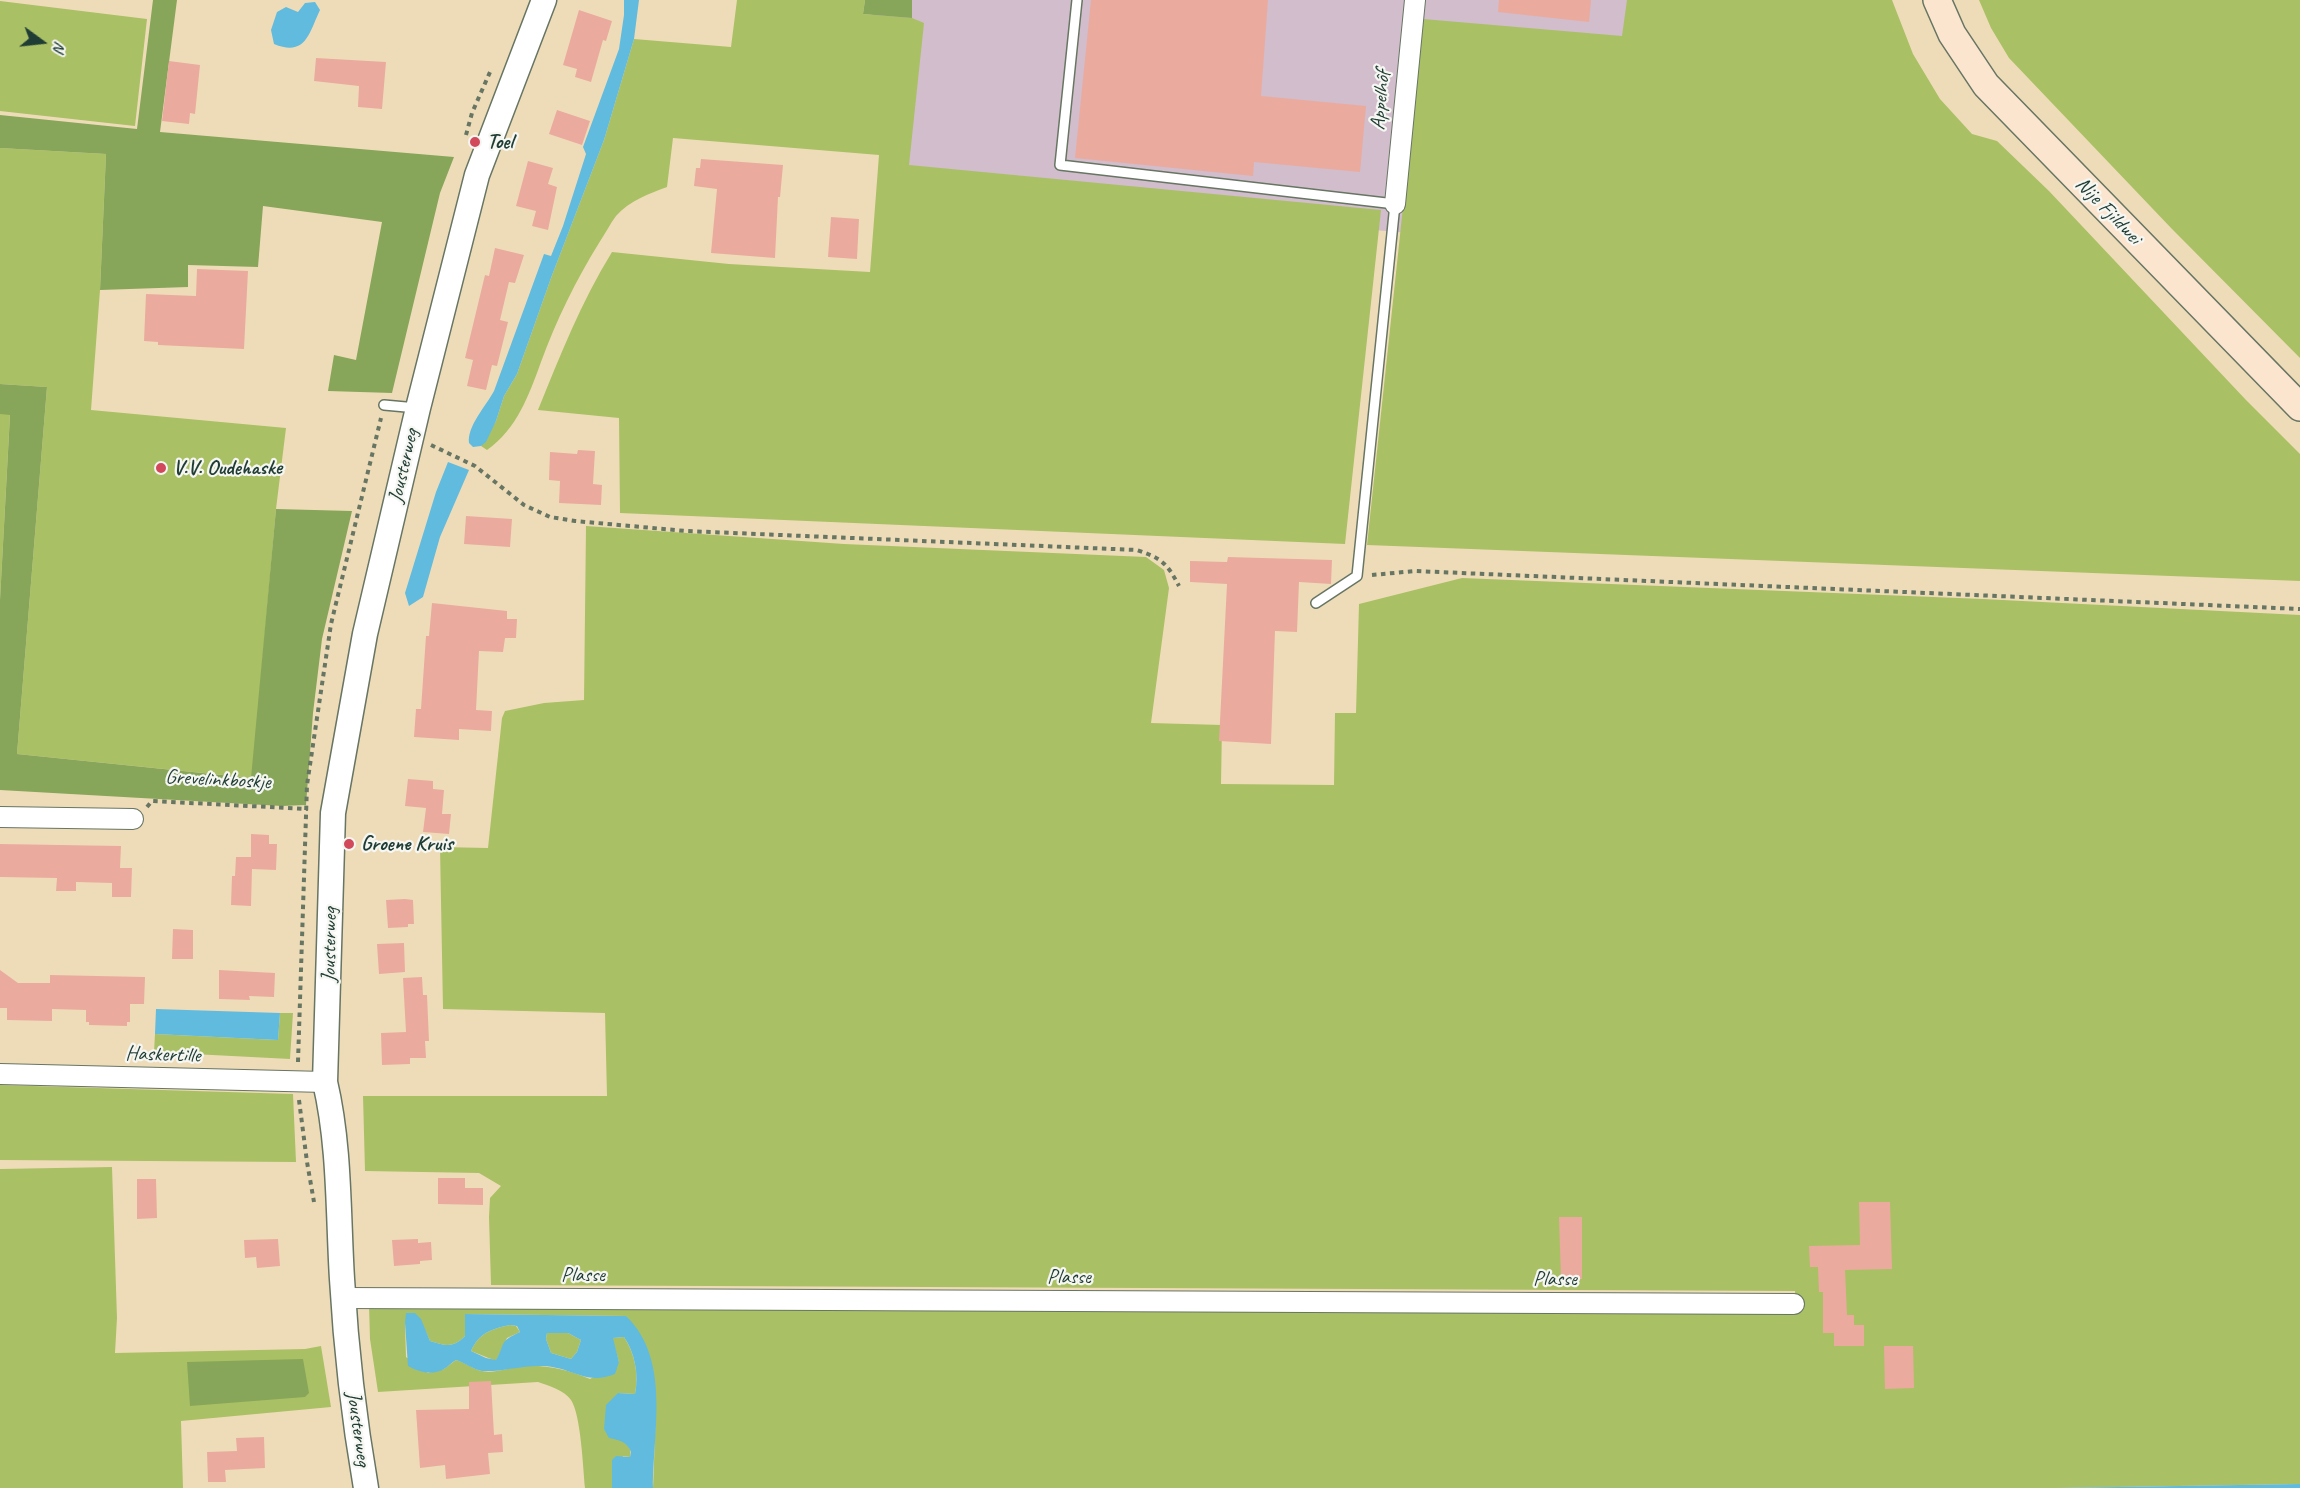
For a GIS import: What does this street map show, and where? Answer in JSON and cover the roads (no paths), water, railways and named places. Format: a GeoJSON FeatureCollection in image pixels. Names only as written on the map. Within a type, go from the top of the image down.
{"type":"FeatureCollection","features":[{"type":"Feature","properties":{"kind":"main road","name":"Nije Fjildwei"},"geometry":{"type":"LineString","coordinates":[[1937,0],[1952,34],[1986,86],[2300,407]]}},
{"type":"Feature","properties":{"kind":"street","name":"Jousterweg"},"geometry":{"type":"LineString","coordinates":[[366,1488],[355,1424],[343,1298],[334,1136],[325,1082],[333,813],[365,634],[418,408],[477,175],[544,0]]}},
{"type":"Feature","properties":{"kind":"street","name":"Appelhôf"},"geometry":{"type":"LineString","coordinates":[[1395,204],[1414,0]]}},
{"type":"Feature","properties":{"kind":"street"},"geometry":{"type":"LineString","coordinates":[[0,817],[133,819]]}},
{"type":"Feature","properties":{"kind":"street","name":"Haskertille"},"geometry":{"type":"LineString","coordinates":[[0,1074],[325,1082]]}},
{"type":"Feature","properties":{"kind":"street","name":"Plasse"},"geometry":{"type":"LineString","coordinates":[[343,1298],[1794,1304]]}},
{"type":"Feature","properties":{"kind":"lane"},"geometry":{"type":"LineString","coordinates":[[1077,0],[1060,165],[1395,204],[1357,576],[1316,603]]}},
{"type":"Feature","properties":{"kind":"lane","name":"Jousterweg"},"geometry":{"type":"LineString","coordinates":[[384,405],[418,408]]}},
{"type":"Feature","properties":{"kind":"water"},"geometry":{"type":"Polygon","coordinates":[[[624,0],[639,0],[634,39],[604,140],[517,374],[504,396],[486,442],[481,446],[473,447],[469,443],[471,430],[494,391],[544,254],[551,256],[563,226],[586,154],[583,147],[619,49],[624,0]]]}},
{"type":"Feature","properties":{"kind":"water"},"geometry":{"type":"Polygon","coordinates":[[[315,2],[320,10],[305,41],[293,47],[274,44],[271,30],[277,12],[286,7],[298,12],[305,3],[315,2]]]}},
{"type":"Feature","properties":{"kind":"water"},"geometry":{"type":"Polygon","coordinates":[[[448,462],[469,470],[440,537],[423,597],[409,606],[405,593],[436,492],[448,462]]]}},
{"type":"Feature","properties":{"kind":"water"},"geometry":{"type":"Polygon","coordinates":[[[156,1009],[280,1013],[278,1040],[155,1034],[156,1009]]]}},
{"type":"Feature","properties":{"kind":"water"},"geometry":{"type":"Polygon","coordinates":[[[406,1313],[415,1313],[421,1319],[430,1341],[449,1345],[457,1343],[465,1336],[465,1314],[626,1316],[640,1333],[649,1353],[654,1375],[656,1420],[653,1488],[612,1488],[612,1460],[616,1456],[630,1457],[631,1452],[623,1442],[609,1438],[604,1429],[606,1405],[618,1393],[635,1394],[637,1379],[631,1350],[624,1337],[613,1338],[619,1362],[615,1374],[605,1377],[587,1377],[543,1366],[482,1371],[456,1360],[444,1369],[430,1373],[408,1366],[406,1313]],[[510,1325],[486,1333],[471,1351],[496,1360],[505,1341],[520,1332],[517,1326],[510,1325]],[[547,1333],[546,1339],[551,1353],[571,1359],[577,1352],[581,1340],[568,1333],[547,1333]]]}},
{"type":"Feature","properties":{"kind":"water"},"geometry":{"type":"Polygon","coordinates":[[[2300,1484],[2300,1488],[2057,1488],[2300,1484]]]}},
{"type":"Feature","properties":{"kind":"place","name":"Toel"},"geometry":{"type":"Point","coordinates":[475,142]}},
{"type":"Feature","properties":{"kind":"place","name":"V.V. Oudehaske"},"geometry":{"type":"Point","coordinates":[161,468]}},
{"type":"Feature","properties":{"kind":"place","name":"Groene Kruis"},"geometry":{"type":"Point","coordinates":[349,844]}}]}
